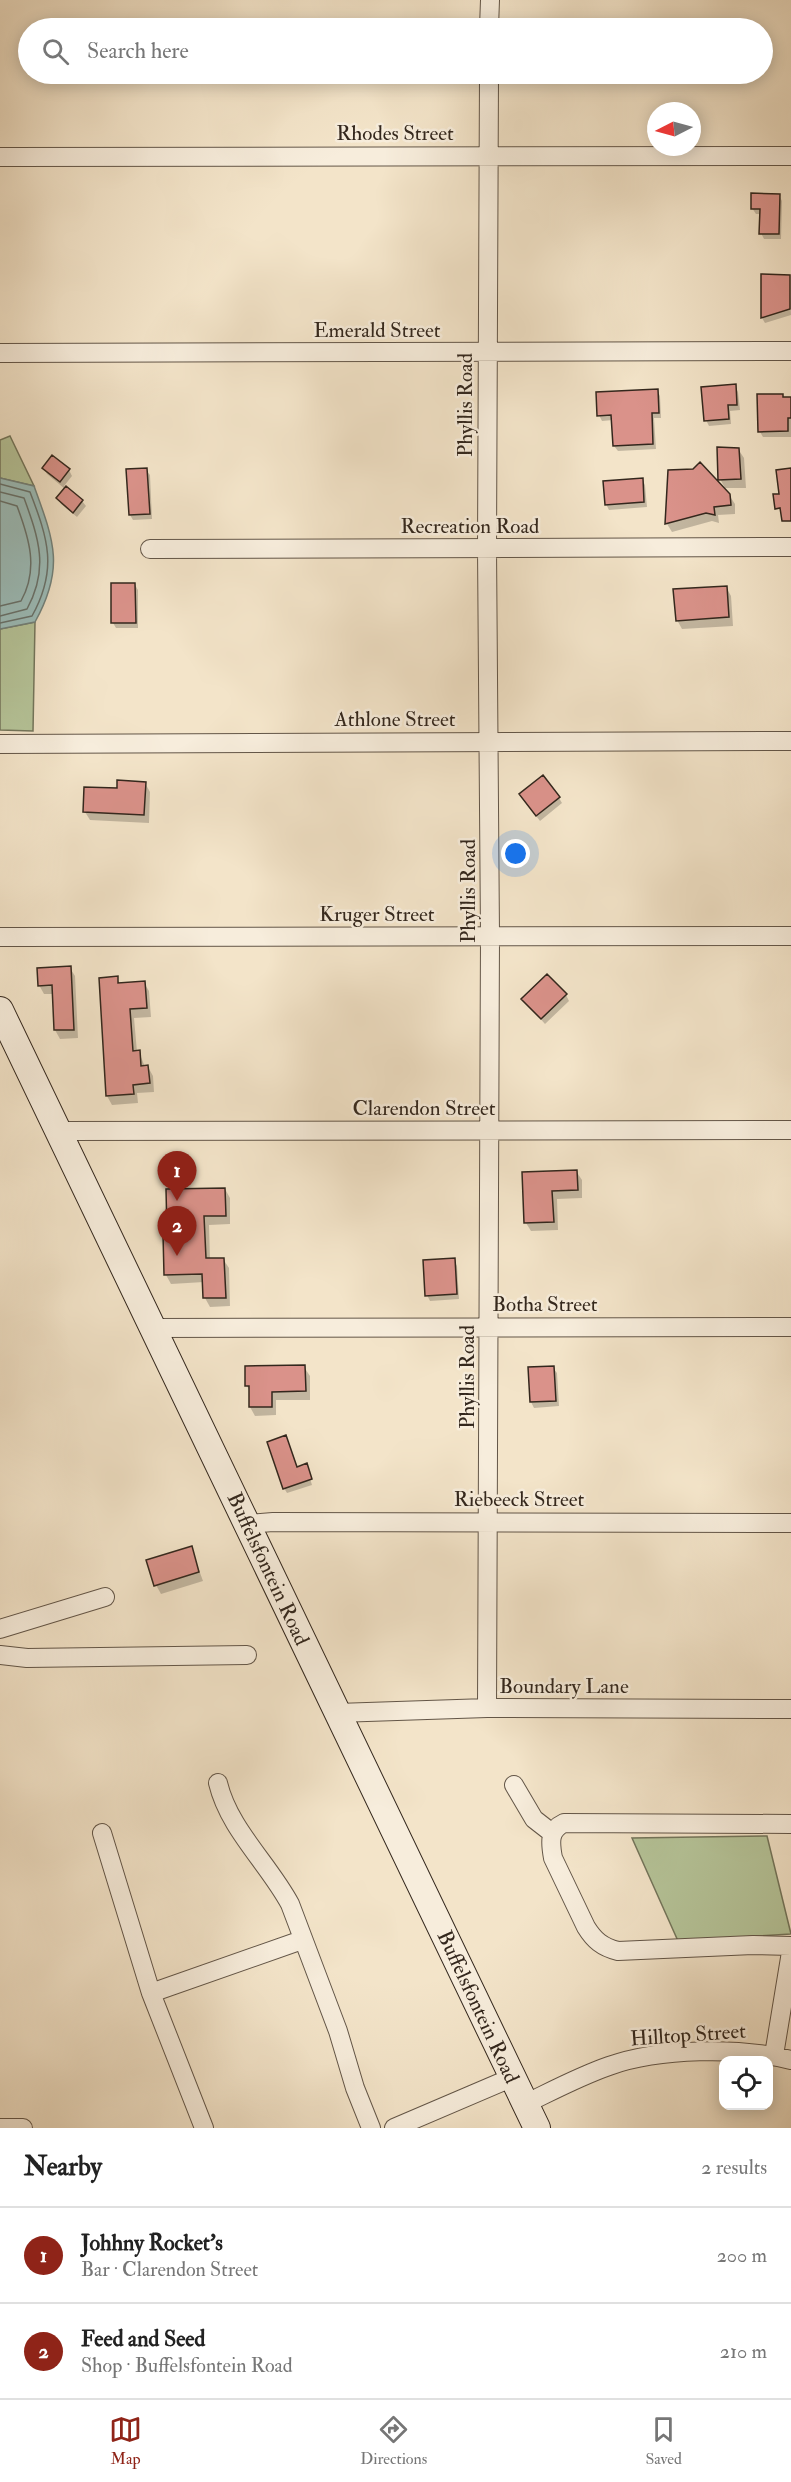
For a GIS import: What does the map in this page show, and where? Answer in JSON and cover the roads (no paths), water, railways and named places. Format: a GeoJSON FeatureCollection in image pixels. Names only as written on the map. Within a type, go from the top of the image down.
{"type":"FeatureCollection","features":[{"type":"Feature","properties":{"kind":"main road","name":"Buffelsfontein Road"},"geometry":{"type":"LineString","coordinates":[[0,1010],[537,2128]]}},
{"type":"Feature","properties":{"kind":"street"},"geometry":{"type":"LineString","coordinates":[[489,18],[490,0]]}},
{"type":"Feature","properties":{"kind":"street","name":"Phyllis Road"},"geometry":{"type":"LineString","coordinates":[[487,1708],[490,936],[487,548],[489,84]]}},
{"type":"Feature","properties":{"kind":"street","name":"Rhodes Street"},"geometry":{"type":"LineString","coordinates":[[0,157],[791,156]]}},
{"type":"Feature","properties":{"kind":"street","name":"Emerald Street"},"geometry":{"type":"LineString","coordinates":[[0,353],[791,351]]}},
{"type":"Feature","properties":{"kind":"street","name":"Recreation Road"},"geometry":{"type":"LineString","coordinates":[[150,549],[791,547]]}},
{"type":"Feature","properties":{"kind":"street","name":"Athlone Street"},"geometry":{"type":"LineString","coordinates":[[0,744],[791,741]]}},
{"type":"Feature","properties":{"kind":"street","name":"Kruger Street"},"geometry":{"type":"LineString","coordinates":[[0,937],[791,936]]}},
{"type":"Feature","properties":{"kind":"street","name":"Clarendon Street"},"geometry":{"type":"LineString","coordinates":[[57,1131],[791,1130]]}},
{"type":"Feature","properties":{"kind":"street","name":"Botha Street"},"geometry":{"type":"LineString","coordinates":[[154,1328],[791,1327]]}},
{"type":"Feature","properties":{"kind":"street","name":"Riebeeck Street"},"geometry":{"type":"LineString","coordinates":[[246,1524],[791,1522]]}},
{"type":"Feature","properties":{"kind":"street"},"geometry":{"type":"LineString","coordinates":[[0,1629],[105,1597]]}},
{"type":"Feature","properties":{"kind":"street"},"geometry":{"type":"LineString","coordinates":[[0,1655],[27,1658],[247,1655]]}},
{"type":"Feature","properties":{"kind":"street","name":"Boundary Lane"},"geometry":{"type":"LineString","coordinates":[[337,1713],[487,1708],[791,1709]]}},
{"type":"Feature","properties":{"kind":"street"},"geometry":{"type":"LineString","coordinates":[[218,1783],[222,1801],[230,1815],[281,1887],[290,1904],[338,2031],[355,2088],[371,2128]]}},
{"type":"Feature","properties":{"kind":"street"},"geometry":{"type":"LineString","coordinates":[[514,1785],[534,1819],[552,1833]]}},
{"type":"Feature","properties":{"kind":"street"},"geometry":{"type":"LineString","coordinates":[[791,1824],[564,1823],[552,1833],[550,1846],[553,1858],[586,1927],[592,1937],[608,1948],[627,1951],[753,1945],[791,1946]]}},
{"type":"Feature","properties":{"kind":"street"},"geometry":{"type":"LineString","coordinates":[[102,1833],[151,1993],[204,2128]]}},
{"type":"Feature","properties":{"kind":"street"},"geometry":{"type":"LineString","coordinates":[[151,1993],[302,1940]]}},
{"type":"Feature","properties":{"kind":"street"},"geometry":{"type":"LineString","coordinates":[[782,2057],[791,1952]]}},
{"type":"Feature","properties":{"kind":"street","name":"Hilltop Street"},"geometry":{"type":"LineString","coordinates":[[525,2104],[607,2066],[630,2059],[725,2050],[782,2057]]}},
{"type":"Feature","properties":{"kind":"street"},"geometry":{"type":"LineString","coordinates":[[394,2128],[511,2078]]}},
{"type":"Feature","properties":{"kind":"street"},"geometry":{"type":"LineString","coordinates":[[0,2128],[23,2128]]}},
{"type":"Feature","properties":{"kind":"water"},"geometry":{"type":"Polygon","coordinates":[[[0,478],[34,486],[51,539],[53,570],[50,586],[35,622],[0,629],[0,478]]]}},
{"type":"Feature","properties":{"kind":"place","name":"Johhny Rocket's"},"geometry":{"type":"Point","coordinates":[177,1201]}},
{"type":"Feature","properties":{"kind":"place","name":"Feed and Seed"},"geometry":{"type":"Point","coordinates":[177,1256]}}]}
